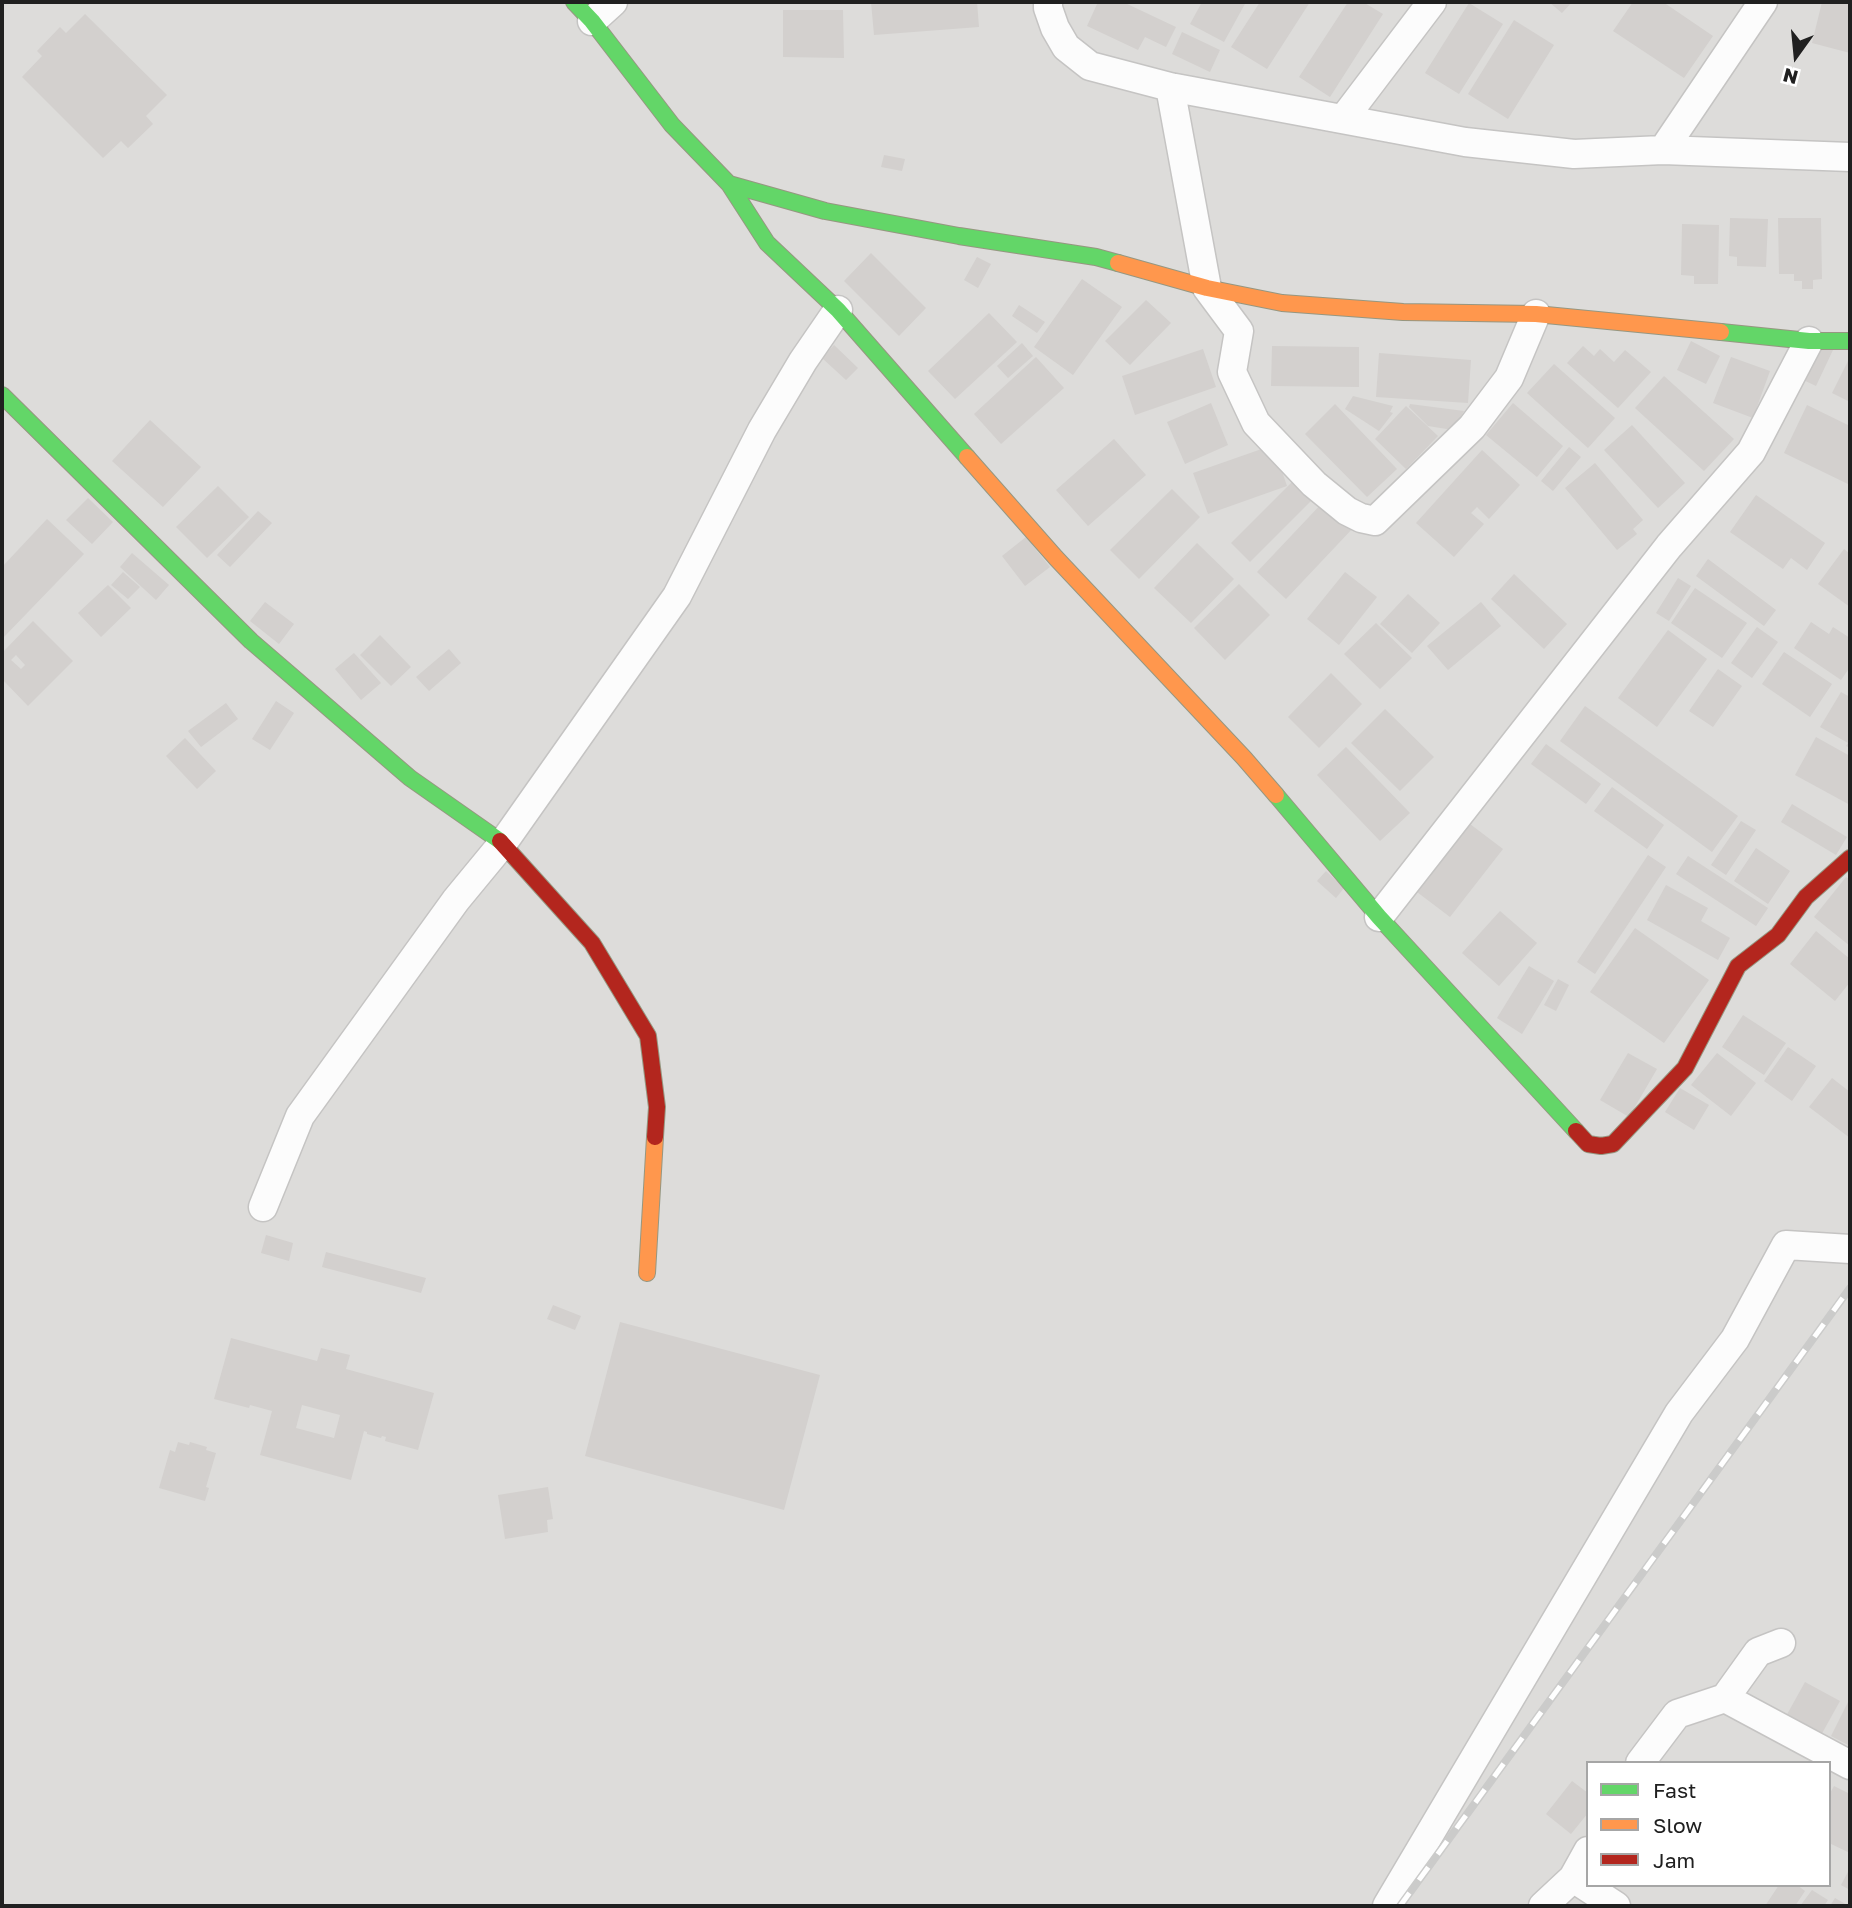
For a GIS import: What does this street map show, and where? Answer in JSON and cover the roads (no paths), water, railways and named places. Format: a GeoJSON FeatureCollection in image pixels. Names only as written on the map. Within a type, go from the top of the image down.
{"type":"FeatureCollection","features":[{"type":"Feature","properties":{"kind":"street"},"geometry":{"type":"LineString","coordinates":[[613,2],[583,11],[672,125],[729,184],[767,243],[838,310],[1056,558],[1244,758],[1380,917],[1588,1144],[1613,1144],[1685,1068],[1738,966],[1777,935],[1806,897],[1850,858]]}},
{"type":"Feature","properties":{"kind":"street"},"geometry":{"type":"LineString","coordinates":[[1048,2],[1055,28],[1066,47],[1090,66],[1170,86],[1465,142],[1574,154],[1662,150],[1850,158]]}},
{"type":"Feature","properties":{"kind":"street"},"geometry":{"type":"LineString","coordinates":[[1344,118],[1432,2]]}},
{"type":"Feature","properties":{"kind":"street"},"geometry":{"type":"LineString","coordinates":[[1662,150],[1763,2]]}},
{"type":"Feature","properties":{"kind":"street"},"geometry":{"type":"LineString","coordinates":[[1170,86],[1207,288],[1239,331],[1232,372],[1256,422],[1314,484],[1348,511],[1375,521],[1472,427],[1508,378],[1536,313]]}},
{"type":"Feature","properties":{"kind":"street"},"geometry":{"type":"LineString","coordinates":[[729,184],[825,211],[959,236],[1096,257],[1207,288],[1295,304],[1403,312],[1536,313],[1809,341],[1850,341]]}},
{"type":"Feature","properties":{"kind":"street"},"geometry":{"type":"LineString","coordinates":[[263,1207],[300,1116],[456,900],[503,843],[677,596],[762,430],[803,361],[838,310]]}},
{"type":"Feature","properties":{"kind":"street"},"geometry":{"type":"LineString","coordinates":[[1380,917],[1669,546],[1751,452],[1809,341]]}},
{"type":"Feature","properties":{"kind":"street"},"geometry":{"type":"LineString","coordinates":[[2,396],[251,641],[410,778],[503,843],[592,943],[648,1036],[657,1107],[646,1273]]}},
{"type":"Feature","properties":{"kind":"street"},"geometry":{"type":"LineString","coordinates":[[1387,1906],[1679,1413],[1735,1339],[1786,1245],[1850,1249]]}},
{"type":"Feature","properties":{"kind":"street"},"geometry":{"type":"LineString","coordinates":[[1642,1761],[1677,1714],[1725,1698],[1758,1653],[1781,1643]]}},
{"type":"Feature","properties":{"kind":"street"},"geometry":{"type":"LineString","coordinates":[[1725,1698],[1850,1765]]}},
{"type":"Feature","properties":{"kind":"street"},"geometry":{"type":"LineString","coordinates":[[1543,1906],[1573,1878],[1586,1855]]}},
{"type":"Feature","properties":{"kind":"street"},"geometry":{"type":"LineString","coordinates":[[1573,1878],[1586,1886]]}},
{"type":"Feature","properties":{"kind":"street"},"geometry":{"type":"LineString","coordinates":[[1587,1887],[1616,1906]]}},
{"type":"Feature","properties":{"kind":"railway"},"geometry":{"type":"LineString","coordinates":[[1400,1906],[1850,1288]]}}]}
